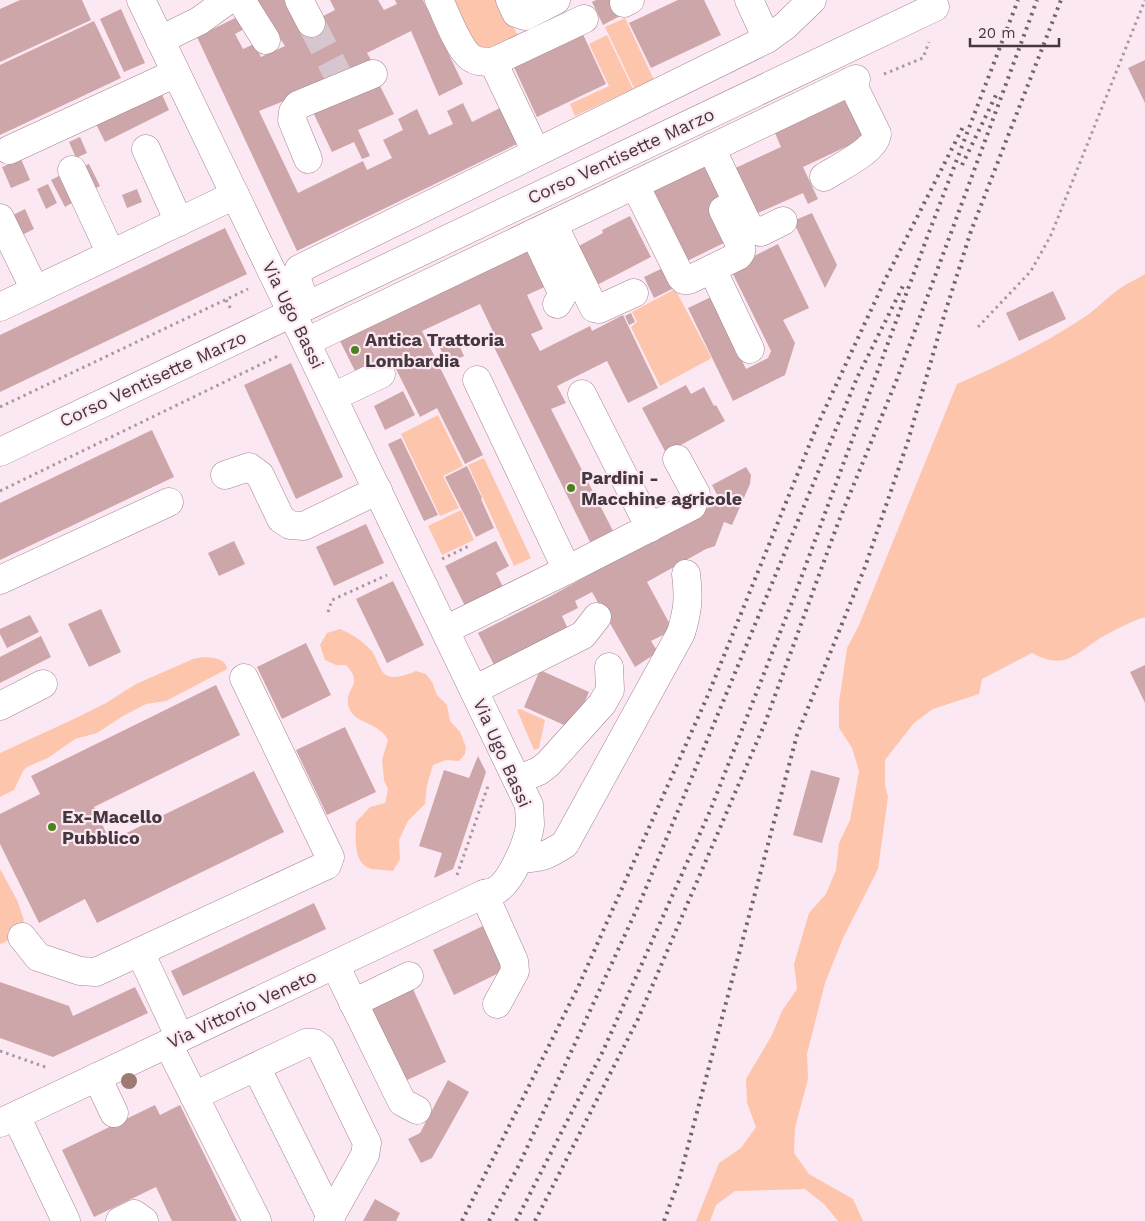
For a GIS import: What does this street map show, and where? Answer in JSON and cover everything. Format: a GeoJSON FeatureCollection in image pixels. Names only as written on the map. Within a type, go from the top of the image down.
{"type":"FeatureCollection","features":[{"type":"Feature","properties":{"kind":"street","name":"Via Ugo Bassi"},"geometry":{"type":"LineString","coordinates":[[141,0],[272,272],[299,310],[306,342],[378,490],[425,562],[445,630],[529,805],[530,824],[520,858],[509,877],[497,891],[484,894]]}},
{"type":"Feature","properties":{"kind":"street"},"geometry":{"type":"LineString","coordinates":[[160,40],[199,21],[228,0]]}},
{"type":"Feature","properties":{"kind":"street"},"geometry":{"type":"LineString","coordinates":[[241,0],[266,40]]}},
{"type":"Feature","properties":{"kind":"street"},"geometry":{"type":"LineString","coordinates":[[439,0],[462,46],[471,57],[485,62],[493,62],[584,19]]}},
{"type":"Feature","properties":{"kind":"street"},"geometry":{"type":"LineString","coordinates":[[510,0],[516,13],[525,16],[556,0]]}},
{"type":"Feature","properties":{"kind":"street"},"geometry":{"type":"LineString","coordinates":[[749,0],[767,39]]}},
{"type":"Feature","properties":{"kind":"street"},"geometry":{"type":"LineString","coordinates":[[272,272],[299,269],[767,39],[785,26],[812,0]]}},
{"type":"Feature","properties":{"kind":"street","name":"Corso Ventisette Marzo"},"geometry":{"type":"LineString","coordinates":[[2,447],[299,310],[935,7]]}},
{"type":"Feature","properties":{"kind":"street"},"geometry":{"type":"LineString","coordinates":[[493,62],[536,152]]}},
{"type":"Feature","properties":{"kind":"street"},"geometry":{"type":"LineString","coordinates":[[9,150],[176,73]]}},
{"type":"Feature","properties":{"kind":"street"},"geometry":{"type":"LineString","coordinates":[[308,159],[292,120],[293,112],[298,105],[341,83],[373,74]]}},
{"type":"Feature","properties":{"kind":"street"},"geometry":{"type":"LineString","coordinates":[[824,177],[870,148],[876,140],[877,134],[862,79]]}},
{"type":"Feature","properties":{"kind":"street","name":"Corso Ventisette Marzo"},"geometry":{"type":"LineString","coordinates":[[306,342],[711,148],[862,79]]}},
{"type":"Feature","properties":{"kind":"street"},"geometry":{"type":"LineString","coordinates":[[711,148],[749,228],[761,232],[783,221]]}},
{"type":"Feature","properties":{"kind":"street"},"geometry":{"type":"LineString","coordinates":[[146,149],[179,222]]}},
{"type":"Feature","properties":{"kind":"street"},"geometry":{"type":"LineString","coordinates":[[72,170],[111,254]]}},
{"type":"Feature","properties":{"kind":"street"},"geometry":{"type":"LineString","coordinates":[[635,184],[681,278],[684,280],[689,280],[712,269],[738,256],[741,252],[741,247],[723,210]]}},
{"type":"Feature","properties":{"kind":"street"},"geometry":{"type":"LineString","coordinates":[[0,307],[235,195]]}},
{"type":"Feature","properties":{"kind":"street"},"geometry":{"type":"LineString","coordinates":[[0,218],[35,290]]}},
{"type":"Feature","properties":{"kind":"street"},"geometry":{"type":"LineString","coordinates":[[543,228],[594,308],[599,309],[634,293]]}},
{"type":"Feature","properties":{"kind":"street"},"geometry":{"type":"LineString","coordinates":[[543,228],[562,296],[556,304]]}},
{"type":"Feature","properties":{"kind":"street"},"geometry":{"type":"LineString","coordinates":[[299,269],[296,276],[299,310]]}},
{"type":"Feature","properties":{"kind":"street"},"geometry":{"type":"LineString","coordinates":[[712,269],[750,349]]}},
{"type":"Feature","properties":{"kind":"street"},"geometry":{"type":"LineString","coordinates":[[333,397],[381,374]]}},
{"type":"Feature","properties":{"kind":"street"},"geometry":{"type":"LineString","coordinates":[[477,380],[567,570]]}},
{"type":"Feature","properties":{"kind":"street"},"geometry":{"type":"LineString","coordinates":[[582,394],[660,523]]}},
{"type":"Feature","properties":{"kind":"street"},"geometry":{"type":"LineString","coordinates":[[445,630],[692,506],[696,494],[677,459]]}},
{"type":"Feature","properties":{"kind":"street"},"geometry":{"type":"LineString","coordinates":[[225,475],[249,467],[260,474],[281,519],[290,525],[304,526],[378,490]]}},
{"type":"Feature","properties":{"kind":"street"},"geometry":{"type":"LineString","coordinates":[[0,580],[169,502]]}},
{"type":"Feature","properties":{"kind":"street"},"geometry":{"type":"LineString","coordinates":[[520,858],[536,859],[551,853],[565,844],[682,632],[688,610],[689,594],[686,574]]}},
{"type":"Feature","properties":{"kind":"street"},"geometry":{"type":"LineString","coordinates":[[474,690],[583,636],[597,616]]}},
{"type":"Feature","properties":{"kind":"street"},"geometry":{"type":"LineString","coordinates":[[517,780],[539,771],[548,764],[602,704],[610,690],[609,667]]}},
{"type":"Feature","properties":{"kind":"street"},"geometry":{"type":"LineString","coordinates":[[22,937],[38,957],[80,971],[96,972],[326,865],[330,857],[244,678]]}},
{"type":"Feature","properties":{"kind":"street"},"geometry":{"type":"LineString","coordinates":[[0,706],[43,684]]}},
{"type":"Feature","properties":{"kind":"street"},"geometry":{"type":"LineString","coordinates":[[484,894],[514,961],[515,971],[497,1004]]}},
{"type":"Feature","properties":{"kind":"street","name":"Via Vittorio Veneto"},"geometry":{"type":"LineString","coordinates":[[8,1120],[484,894]]}},
{"type":"Feature","properties":{"kind":"street"},"geometry":{"type":"LineString","coordinates":[[140,952],[194,1096],[257,1221]]}},
{"type":"Feature","properties":{"kind":"street"},"geometry":{"type":"LineString","coordinates":[[335,965],[402,1102],[417,1110]]}},
{"type":"Feature","properties":{"kind":"street"},"geometry":{"type":"LineString","coordinates":[[353,1002],[409,976]]}},
{"type":"Feature","properties":{"kind":"street"},"geometry":{"type":"LineString","coordinates":[[194,1096],[306,1043],[314,1043],[322,1048],[367,1143],[365,1155],[329,1219]]}},
{"type":"Feature","properties":{"kind":"street"},"geometry":{"type":"LineString","coordinates":[[256,1067],[329,1219]]}},
{"type":"Feature","properties":{"kind":"street"},"geometry":{"type":"LineString","coordinates":[[97,1078],[114,1113]]}},
{"type":"Feature","properties":{"kind":"street"},"geometry":{"type":"LineString","coordinates":[[8,1120],[64,1220]]}},
{"type":"Feature","properties":{"kind":"street"},"geometry":{"type":"LineString","coordinates":[[120,1221],[134,1214],[144,1221]]}},
{"type":"Feature","properties":{"kind":"path"},"geometry":{"type":"LineString","coordinates":[[978,327],[1031,271],[1051,235],[1145,0]]}},
{"type":"Feature","properties":{"kind":"path"},"geometry":{"type":"LineString","coordinates":[[862,79],[923,58],[929,42],[927,37]]}},
{"type":"Feature","properties":{"kind":"path"},"geometry":{"type":"LineString","coordinates":[[0,407],[250,288]]}},
{"type":"Feature","properties":{"kind":"path"},"geometry":{"type":"LineString","coordinates":[[0,491],[306,342]]}},
{"type":"Feature","properties":{"kind":"path"},"geometry":{"type":"LineString","coordinates":[[328,612],[332,600],[425,562],[471,546]]}},
{"type":"Feature","properties":{"kind":"shaded area"},"geometry":{"type":"Polygon","coordinates":[[[454,0],[501,0],[518,36],[479,54],[454,0]]]}},
{"type":"Feature","properties":{"kind":"shaded area"},"geometry":{"type":"Polygon","coordinates":[[[625,18],[654,80],[634,88],[605,27],[625,18]]]}},
{"type":"Feature","properties":{"kind":"shaded area"},"geometry":{"type":"Polygon","coordinates":[[[607,35],[633,89],[575,116],[570,104],[609,86],[589,44],[607,35]]]}},
{"type":"Feature","properties":{"kind":"shaded area"},"geometry":{"type":"Polygon","coordinates":[[[1145,274],[1145,617],[1107,634],[1069,658],[1053,660],[1032,653],[982,679],[979,694],[933,709],[914,723],[885,760],[885,785],[888,797],[878,869],[843,938],[825,983],[807,1054],[808,1079],[795,1128],[794,1153],[809,1174],[853,1199],[863,1221],[838,1221],[824,1204],[805,1189],[735,1191],[716,1205],[710,1221],[696,1221],[719,1163],[741,1148],[756,1127],[747,1103],[746,1079],[772,1035],[782,1011],[797,989],[794,964],[809,913],[826,894],[836,870],[839,843],[850,820],[859,771],[852,748],[839,728],[839,702],[847,648],[859,625],[957,384],[1053,337],[1088,315],[1122,287],[1145,274]]]}},
{"type":"Feature","properties":{"kind":"shaded area"},"geometry":{"type":"Polygon","coordinates":[[[675,289],[711,357],[660,386],[631,327],[637,322],[632,312],[675,289]]]}},
{"type":"Feature","properties":{"kind":"shaded area"},"geometry":{"type":"Polygon","coordinates":[[[438,415],[463,466],[443,476],[459,508],[440,516],[401,434],[438,415]]]}},
{"type":"Feature","properties":{"kind":"shaded area"},"geometry":{"type":"Polygon","coordinates":[[[484,458],[531,558],[514,566],[468,465],[484,458]]]}},
{"type":"Feature","properties":{"kind":"shaded area"},"geometry":{"type":"Polygon","coordinates":[[[461,510],[474,540],[442,555],[428,526],[461,510]]]}},
{"type":"Feature","properties":{"kind":"shaded area"},"geometry":{"type":"Polygon","coordinates":[[[340,629],[370,649],[381,669],[388,676],[397,677],[416,671],[426,674],[432,682],[437,695],[447,705],[450,721],[460,732],[466,747],[465,754],[459,761],[446,760],[433,765],[427,785],[425,804],[408,821],[399,840],[400,859],[393,871],[372,869],[361,862],[358,856],[356,822],[370,807],[385,803],[388,789],[384,780],[382,760],[388,740],[379,730],[356,717],[349,708],[348,696],[354,683],[352,672],[346,665],[336,665],[325,660],[320,645],[327,633],[340,629]]]}},
{"type":"Feature","properties":{"kind":"shaded area"},"geometry":{"type":"Polygon","coordinates":[[[203,657],[221,660],[227,669],[166,701],[146,704],[97,733],[75,739],[48,758],[27,767],[23,771],[14,790],[0,797],[0,753],[106,703],[136,684],[193,659],[203,657]]]}},
{"type":"Feature","properties":{"kind":"shaded area"},"geometry":{"type":"Polygon","coordinates":[[[520,709],[545,720],[539,748],[534,750],[517,710],[520,709]]]}},
{"type":"Feature","properties":{"kind":"shaded area"},"geometry":{"type":"Polygon","coordinates":[[[0,869],[17,900],[24,920],[16,935],[0,944],[0,869]]]}},
{"type":"Feature","properties":{"kind":"building"},"geometry":{"type":"Polygon","coordinates":[[[20,0],[82,0],[91,20],[0,62],[0,9],[20,0]]]}},
{"type":"Feature","properties":{"kind":"building"},"geometry":{"type":"Polygon","coordinates":[[[255,0],[284,0],[302,27],[335,10],[330,0],[378,0],[384,10],[397,4],[395,0],[423,0],[463,84],[439,96],[411,31],[367,53],[374,65],[259,111],[298,193],[363,161],[367,170],[392,158],[383,140],[403,130],[398,119],[417,109],[429,135],[453,124],[447,111],[463,103],[472,122],[502,107],[519,143],[297,251],[197,37],[239,16],[246,28],[235,34],[243,49],[254,44],[261,57],[285,46],[255,0]]]}},
{"type":"Feature","properties":{"kind":"building"},"geometry":{"type":"Polygon","coordinates":[[[596,0],[612,0],[620,16],[603,25],[592,2],[596,0]]]}},
{"type":"Feature","properties":{"kind":"building"},"geometry":{"type":"Polygon","coordinates":[[[678,0],[704,0],[721,35],[651,68],[629,23],[678,0]]]}},
{"type":"Feature","properties":{"kind":"building"},"geometry":{"type":"Polygon","coordinates":[[[121,9],[145,63],[124,72],[100,19],[121,9]]]}},
{"type":"Feature","properties":{"kind":"building"},"geometry":{"type":"Polygon","coordinates":[[[94,21],[121,78],[0,135],[0,65],[94,21]]]}},
{"type":"Feature","properties":{"kind":"building"},"geometry":{"type":"Polygon","coordinates":[[[582,32],[606,84],[537,117],[513,65],[582,32]]]}},
{"type":"Feature","properties":{"kind":"building"},"geometry":{"type":"Polygon","coordinates":[[[1145,60],[1145,103],[1128,68],[1145,60]]]}},
{"type":"Feature","properties":{"kind":"building"},"geometry":{"type":"Polygon","coordinates":[[[377,80],[394,114],[358,130],[370,156],[362,159],[354,142],[332,152],[311,108],[377,80]]]}},
{"type":"Feature","properties":{"kind":"building"},"geometry":{"type":"Polygon","coordinates":[[[159,88],[169,110],[105,142],[94,120],[159,88]]]}},
{"type":"Feature","properties":{"kind":"building"},"geometry":{"type":"Polygon","coordinates":[[[849,98],[869,136],[803,167],[818,199],[808,204],[803,193],[749,217],[729,171],[781,147],[775,133],[849,98]]]}},
{"type":"Feature","properties":{"kind":"building"},"geometry":{"type":"Polygon","coordinates":[[[80,137],[87,153],[76,158],[69,142],[80,137]]]}},
{"type":"Feature","properties":{"kind":"building"},"geometry":{"type":"Polygon","coordinates":[[[21,159],[30,180],[11,188],[2,167],[21,159]]]}},
{"type":"Feature","properties":{"kind":"building"},"geometry":{"type":"Polygon","coordinates":[[[89,164],[100,186],[90,191],[79,168],[89,164]]]}},
{"type":"Feature","properties":{"kind":"building"},"geometry":{"type":"Polygon","coordinates":[[[710,164],[727,199],[730,240],[681,264],[647,194],[710,164]]]}},
{"type":"Feature","properties":{"kind":"building"},"geometry":{"type":"Polygon","coordinates":[[[63,174],[77,200],[65,207],[51,180],[63,174]]]}},
{"type":"Feature","properties":{"kind":"building"},"geometry":{"type":"Polygon","coordinates":[[[48,184],[57,203],[46,209],[37,189],[48,184]]]}},
{"type":"Feature","properties":{"kind":"building"},"geometry":{"type":"Polygon","coordinates":[[[137,189],[142,202],[127,208],[122,195],[137,189]]]}},
{"type":"Feature","properties":{"kind":"building"},"geometry":{"type":"Polygon","coordinates":[[[25,209],[34,229],[22,235],[13,215],[25,209]]]}},
{"type":"Feature","properties":{"kind":"building"},"geometry":{"type":"Polygon","coordinates":[[[812,213],[837,265],[825,288],[793,221],[812,213]]]}},
{"type":"Feature","properties":{"kind":"building"},"geometry":{"type":"Polygon","coordinates":[[[630,216],[651,257],[595,286],[575,248],[603,233],[602,230],[630,216]]]}},
{"type":"Feature","properties":{"kind":"building"},"geometry":{"type":"Polygon","coordinates":[[[225,228],[247,274],[0,392],[0,335],[225,228]]]}},
{"type":"Feature","properties":{"kind":"building"},"geometry":{"type":"Polygon","coordinates":[[[778,244],[809,308],[783,320],[795,343],[785,375],[733,401],[688,308],[711,297],[746,369],[768,358],[771,351],[730,268],[778,244]]]}},
{"type":"Feature","properties":{"kind":"building"},"geometry":{"type":"Polygon","coordinates":[[[533,248],[551,284],[527,295],[543,329],[531,334],[540,351],[590,326],[592,331],[623,315],[658,388],[628,403],[607,361],[557,386],[566,403],[551,409],[613,531],[590,542],[492,343],[497,340],[480,304],[422,331],[483,455],[465,464],[437,408],[420,417],[392,361],[378,368],[375,361],[355,371],[339,339],[533,248]]]}},
{"type":"Feature","properties":{"kind":"building"},"geometry":{"type":"Polygon","coordinates":[[[665,267],[676,287],[654,298],[644,277],[665,267]]]}},
{"type":"Feature","properties":{"kind":"building"},"geometry":{"type":"Polygon","coordinates":[[[1053,291],[1066,319],[1019,341],[1006,313],[1053,291]]]}},
{"type":"Feature","properties":{"kind":"building"},"geometry":{"type":"Polygon","coordinates":[[[631,313],[635,322],[629,325],[625,316],[631,313]]]}},
{"type":"Feature","properties":{"kind":"building"},"geometry":{"type":"Polygon","coordinates":[[[455,336],[464,356],[447,364],[438,344],[455,336]]]}},
{"type":"Feature","properties":{"kind":"building"},"geometry":{"type":"Polygon","coordinates":[[[291,363],[343,477],[296,499],[244,385],[291,363]]]}},
{"type":"Feature","properties":{"kind":"building"},"geometry":{"type":"Polygon","coordinates":[[[686,385],[691,394],[704,387],[725,421],[666,453],[642,408],[686,385]]]}},
{"type":"Feature","properties":{"kind":"building"},"geometry":{"type":"Polygon","coordinates":[[[403,391],[415,415],[385,430],[374,406],[403,391]]]}},
{"type":"Feature","properties":{"kind":"building"},"geometry":{"type":"Polygon","coordinates":[[[152,430],[174,477],[0,560],[0,503],[152,430]]]}},
{"type":"Feature","properties":{"kind":"building"},"geometry":{"type":"Polygon","coordinates":[[[401,438],[438,515],[424,521],[388,444],[401,438]]]}},
{"type":"Feature","properties":{"kind":"building"},"geometry":{"type":"Polygon","coordinates":[[[467,466],[494,528],[476,537],[445,477],[467,466]]]}},
{"type":"Feature","properties":{"kind":"building"},"geometry":{"type":"Polygon","coordinates":[[[746,467],[751,475],[750,484],[732,525],[724,522],[715,546],[706,549],[647,582],[673,630],[651,641],[658,652],[635,667],[592,592],[575,601],[578,608],[562,616],[568,629],[495,667],[478,633],[551,596],[720,501],[712,485],[746,467]]]}},
{"type":"Feature","properties":{"kind":"building"},"geometry":{"type":"Polygon","coordinates":[[[366,524],[384,563],[334,586],[316,547],[366,524]]]}},
{"type":"Feature","properties":{"kind":"building"},"geometry":{"type":"Polygon","coordinates":[[[234,541],[245,564],[219,576],[208,553],[234,541]]]}},
{"type":"Feature","properties":{"kind":"building"},"geometry":{"type":"Polygon","coordinates":[[[496,541],[509,566],[496,573],[503,587],[465,606],[445,566],[496,541]]]}},
{"type":"Feature","properties":{"kind":"building"},"geometry":{"type":"Polygon","coordinates":[[[393,581],[424,645],[387,663],[356,599],[393,581]]]}},
{"type":"Feature","properties":{"kind":"building"},"geometry":{"type":"Polygon","coordinates":[[[101,609],[121,652],[89,667],[68,624],[101,609]]]}},
{"type":"Feature","properties":{"kind":"building"},"geometry":{"type":"Polygon","coordinates":[[[30,615],[39,632],[7,648],[0,634],[0,629],[30,615]]]}},
{"type":"Feature","properties":{"kind":"building"},"geometry":{"type":"Polygon","coordinates":[[[41,636],[51,657],[0,683],[0,657],[41,636]]]}},
{"type":"Feature","properties":{"kind":"building"},"geometry":{"type":"Polygon","coordinates":[[[306,643],[331,695],[282,719],[257,667],[306,643]]]}},
{"type":"Feature","properties":{"kind":"building"},"geometry":{"type":"Polygon","coordinates":[[[1145,665],[1145,703],[1130,672],[1145,665]]]}},
{"type":"Feature","properties":{"kind":"building"},"geometry":{"type":"Polygon","coordinates":[[[540,670],[589,692],[573,729],[524,707],[540,670]]]}},
{"type":"Feature","properties":{"kind":"building"},"geometry":{"type":"Polygon","coordinates":[[[216,685],[240,735],[94,807],[110,841],[254,771],[284,832],[97,923],[85,899],[39,923],[0,844],[0,814],[40,794],[31,776],[216,685]]]}},
{"type":"Feature","properties":{"kind":"building"},"geometry":{"type":"Polygon","coordinates":[[[345,727],[376,792],[327,815],[296,750],[345,727]]]}},
{"type":"Feature","properties":{"kind":"building"},"geometry":{"type":"Polygon","coordinates":[[[478,756],[486,772],[457,858],[453,869],[434,878],[442,853],[419,846],[444,770],[469,778],[478,756]]]}},
{"type":"Feature","properties":{"kind":"building"},"geometry":{"type":"Polygon","coordinates":[[[811,770],[840,778],[822,843],[793,835],[811,770]]]}},
{"type":"Feature","properties":{"kind":"building"},"geometry":{"type":"Polygon","coordinates":[[[314,903],[326,929],[183,996],[171,971],[314,903]]]}},
{"type":"Feature","properties":{"kind":"building"},"geometry":{"type":"Polygon","coordinates":[[[485,925],[507,969],[454,995],[433,950],[485,925]]]}},
{"type":"Feature","properties":{"kind":"building"},"geometry":{"type":"Polygon","coordinates":[[[0,982],[69,1006],[73,1016],[135,987],[148,1013],[53,1057],[0,1038],[0,982]]]}},
{"type":"Feature","properties":{"kind":"building"},"geometry":{"type":"Polygon","coordinates":[[[413,989],[446,1062],[405,1081],[370,1009],[413,989]]]}},
{"type":"Feature","properties":{"kind":"building"},"geometry":{"type":"Polygon","coordinates":[[[448,1080],[469,1092],[432,1158],[421,1163],[408,1139],[420,1133],[448,1080]]]}},
{"type":"Feature","properties":{"kind":"building"},"geometry":{"type":"Polygon","coordinates":[[[155,1105],[160,1115],[180,1105],[237,1221],[172,1221],[156,1187],[94,1217],[62,1150],[155,1105]]]}},
{"type":"Feature","properties":{"kind":"building"},"geometry":{"type":"Polygon","coordinates":[[[375,1199],[400,1213],[396,1221],[363,1221],[375,1199]]]}},
{"type":"Feature","properties":{"kind":"tunnel"},"geometry":{"type":"LineString","coordinates":[[311,23],[340,79]]}},
{"type":"Feature","properties":{"kind":"railway"},"geometry":{"type":"LineString","coordinates":[[516,1221],[603,1051],[710,811],[794,597],[928,235],[1018,0]]}},
{"type":"Feature","properties":{"kind":"railway"},"geometry":{"type":"LineString","coordinates":[[535,1221],[638,1019],[765,723],[838,523],[897,379],[1037,0]]}},
{"type":"Feature","properties":{"kind":"railway"},"geometry":{"type":"LineString","coordinates":[[664,1221],[679,1180],[797,735],[865,567],[908,441],[971,231],[1061,0]]}},
{"type":"Feature","properties":{"kind":"railway"},"geometry":{"type":"LineString","coordinates":[[962,165],[996,95]]}},
{"type":"Feature","properties":{"kind":"railway"},"geometry":{"type":"LineString","coordinates":[[462,1221],[579,985],[708,695],[817,426],[885,280],[964,125]]}},
{"type":"Feature","properties":{"kind":"railway"},"geometry":{"type":"LineString","coordinates":[[489,1221],[519,1165],[641,900],[857,378],[904,284]]}},
{"type":"Feature","properties":{"kind":"place","name":"Antica Trattoria Lombardia"},"geometry":{"type":"Point","coordinates":[355,350]}},
{"type":"Feature","properties":{"kind":"place","name":"Pardini - Macchine agricole"},"geometry":{"type":"Point","coordinates":[571,488]}},
{"type":"Feature","properties":{"kind":"place","name":"Ex-Macello Pubblico"},"geometry":{"type":"Point","coordinates":[52,827]}}]}
